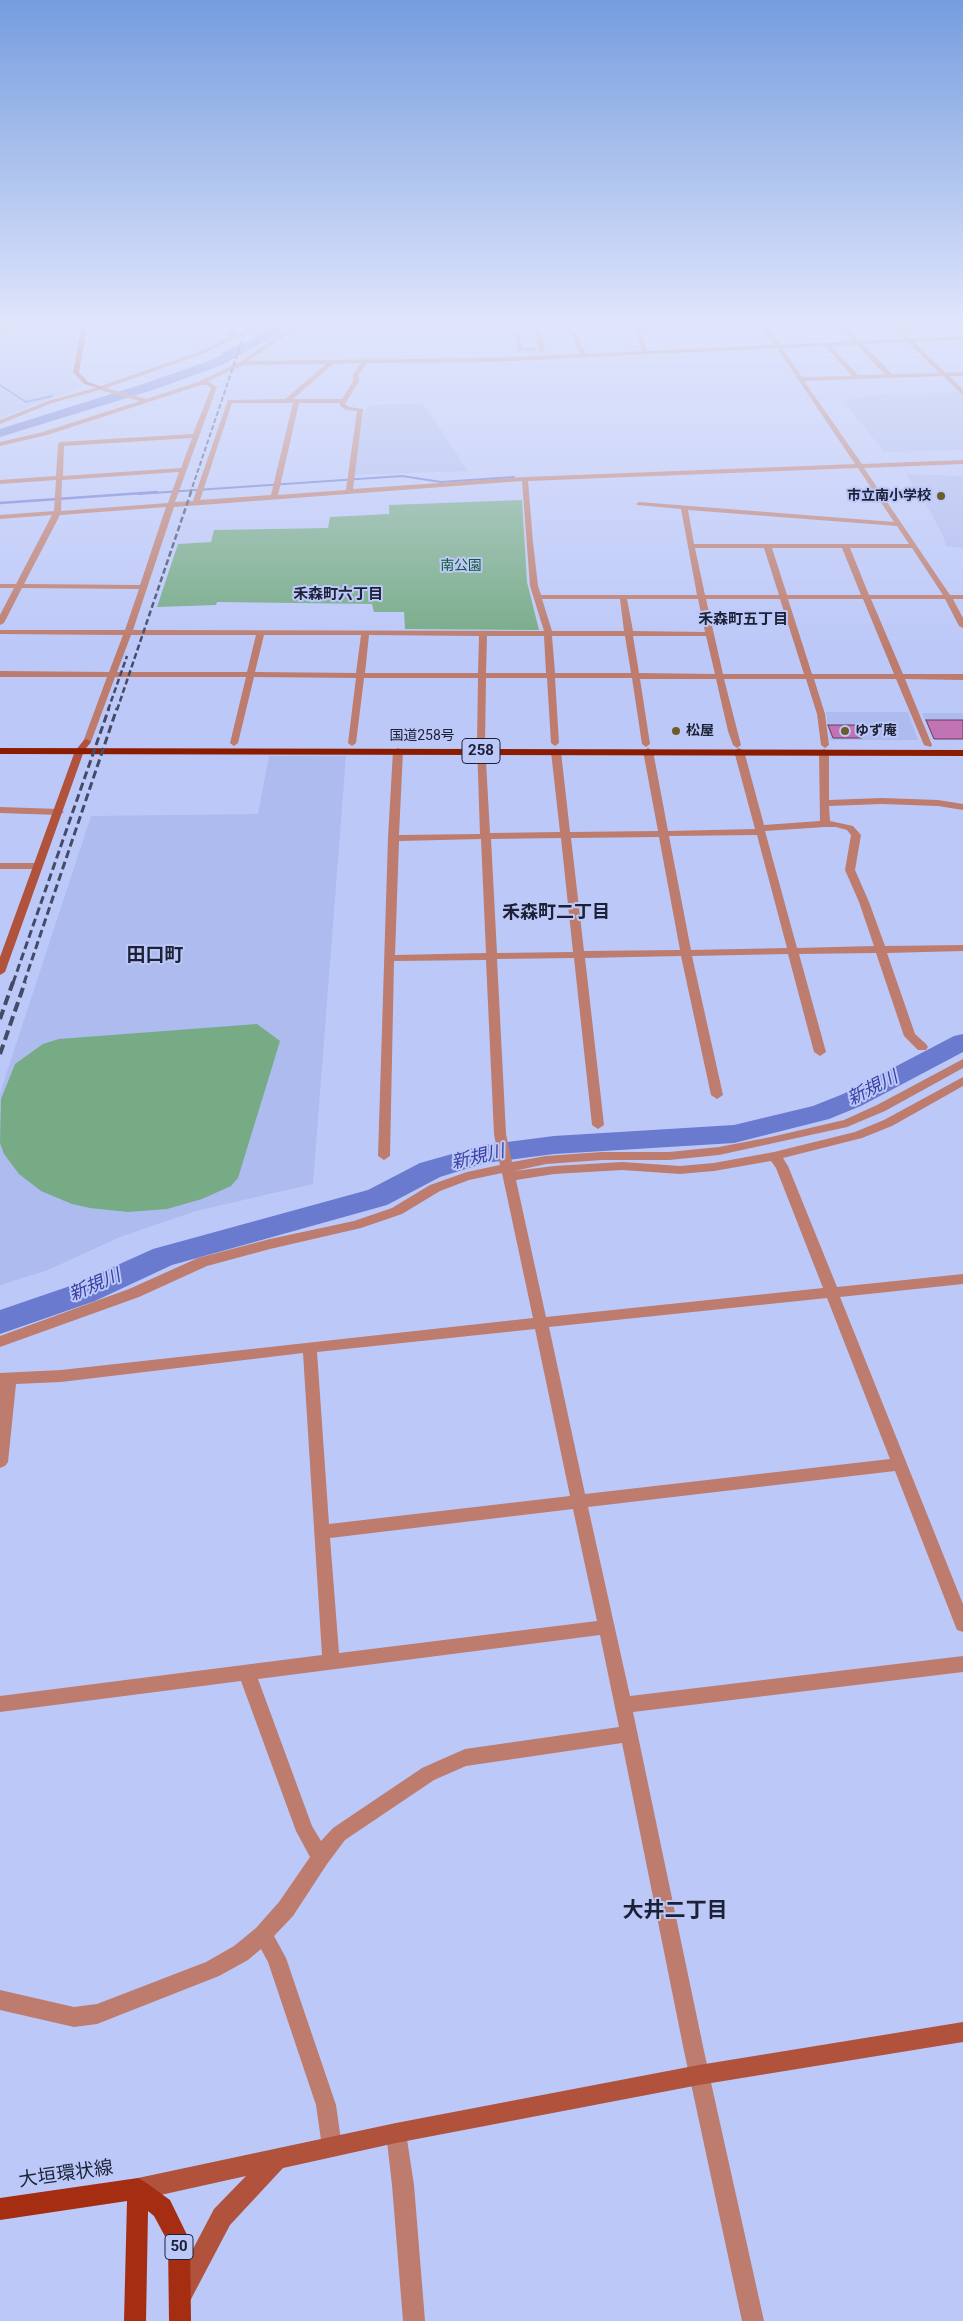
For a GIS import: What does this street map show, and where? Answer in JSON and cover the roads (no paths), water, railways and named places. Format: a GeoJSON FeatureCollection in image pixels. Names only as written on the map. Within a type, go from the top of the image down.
{"type":"FeatureCollection","features":[{"type":"Feature","properties":{"kind":"highway","name":"国道258号"},"geometry":{"type":"LineString","coordinates":[[0,742],[84,747],[398,751],[482,748],[825,748],[963,745]]}},
{"type":"Feature","properties":{"kind":"highway","name":"国道258号"},"geometry":{"type":"LineString","coordinates":[[0,751],[234,743],[352,743],[482,748]]}},
{"type":"Feature","properties":{"kind":"highway","name":"国道258号"},"geometry":{"type":"LineString","coordinates":[[825,748],[963,753]]}},
{"type":"Feature","properties":{"kind":"main road","name":"大垣環状線"},"geometry":{"type":"LineString","coordinates":[[0,2209],[138,2188]]}},
{"type":"Feature","properties":{"kind":"main road","name":"50"},"geometry":{"type":"LineString","coordinates":[[138,2188],[162,2208],[179,2241],[180,2321]]}},
{"type":"Feature","properties":{"kind":"main road"},"geometry":{"type":"LineString","coordinates":[[135,2321],[138,2188]]}},
{"type":"Feature","properties":{"kind":"street"},"geometry":{"type":"LineString","coordinates":[[0,444],[53,431]]}},
{"type":"Feature","properties":{"kind":"street"},"geometry":{"type":"LineString","coordinates":[[0,972],[38,866],[128,632],[198,431]]}},
{"type":"Feature","properties":{"kind":"street"},"geometry":{"type":"LineString","coordinates":[[196,502],[220,431]]}},
{"type":"Feature","properties":{"kind":"street"},"geometry":{"type":"LineString","coordinates":[[274,497],[289,431]]}},
{"type":"Feature","properties":{"kind":"street"},"geometry":{"type":"LineString","coordinates":[[349,492],[357,431]]}},
{"type":"Feature","properties":{"kind":"street"},"geometry":{"type":"LineString","coordinates":[[836,431],[897,524],[949,597],[963,626]]}},
{"type":"Feature","properties":{"kind":"street"},"geometry":{"type":"LineString","coordinates":[[0,623],[57,512],[61,444],[196,436]]}},
{"type":"Feature","properties":{"kind":"street"},"geometry":{"type":"LineString","coordinates":[[0,517],[525,479],[963,462]]}},
{"type":"Feature","properties":{"kind":"street"},"geometry":{"type":"LineString","coordinates":[[0,482],[183,470]]}},
{"type":"Feature","properties":{"kind":"street"},"geometry":{"type":"LineString","coordinates":[[525,479],[529,542],[537,597],[546,618],[548,633],[564,835],[598,1125]]}},
{"type":"Feature","properties":{"kind":"street"},"geometry":{"type":"LineString","coordinates":[[640,504],[897,524]]}},
{"type":"Feature","properties":{"kind":"street"},"geometry":{"type":"LineString","coordinates":[[685,506],[684,513],[701,596],[720,676],[820,1052]]}},
{"type":"Feature","properties":{"kind":"street"},"geometry":{"type":"LineString","coordinates":[[767,545],[822,714],[825,748],[825,824]]}},
{"type":"Feature","properties":{"kind":"street"},"geometry":{"type":"LineString","coordinates":[[691,546],[913,546]]}},
{"type":"Feature","properties":{"kind":"street"},"geometry":{"type":"LineString","coordinates":[[845,546],[928,745]]}},
{"type":"Feature","properties":{"kind":"street"},"geometry":{"type":"LineString","coordinates":[[0,586],[143,586]]}},
{"type":"Feature","properties":{"kind":"street"},"geometry":{"type":"LineString","coordinates":[[623,596],[647,748],[663,834],[686,954],[717,1095]]}},
{"type":"Feature","properties":{"kind":"street"},"geometry":{"type":"LineString","coordinates":[[537,597],[963,597]]}},
{"type":"Feature","properties":{"kind":"street"},"geometry":{"type":"LineString","coordinates":[[0,632],[710,634]]}},
{"type":"Feature","properties":{"kind":"street"},"geometry":{"type":"LineString","coordinates":[[234,743],[261,632]]}},
{"type":"Feature","properties":{"kind":"street"},"geometry":{"type":"LineString","coordinates":[[352,743],[365,633]]}},
{"type":"Feature","properties":{"kind":"street"},"geometry":{"type":"LineString","coordinates":[[483,633],[482,748],[501,1139],[753,2321]]}},
{"type":"Feature","properties":{"kind":"street"},"geometry":{"type":"LineString","coordinates":[[0,674],[963,677]]}},
{"type":"Feature","properties":{"kind":"street"},"geometry":{"type":"LineString","coordinates":[[384,1156],[393,838],[398,751]]}},
{"type":"Feature","properties":{"kind":"street"},"geometry":{"type":"LineString","coordinates":[[826,803],[882,801],[938,803],[963,807]]}},
{"type":"Feature","properties":{"kind":"street"},"geometry":{"type":"LineString","coordinates":[[0,810],[59,812]]}},
{"type":"Feature","properties":{"kind":"street"},"geometry":{"type":"LineString","coordinates":[[393,838],[663,834],[761,830],[825,824],[837,824],[850,828],[856,835],[850,870],[864,902],[910,1036],[922,1047]]}},
{"type":"Feature","properties":{"kind":"street"},"geometry":{"type":"LineString","coordinates":[[0,866],[38,866]]}},
{"type":"Feature","properties":{"kind":"street"},"geometry":{"type":"LineString","coordinates":[[389,958],[880,951],[963,948]]}},
{"type":"Feature","properties":{"kind":"street"},"geometry":{"type":"LineString","coordinates":[[0,1342],[134,1293],[203,1262],[270,1244],[356,1225],[397,1211],[435,1188],[467,1176],[546,1160],[602,1156],[669,1156],[709,1152],[771,1141],[847,1123],[881,1108],[963,1063]]}},
{"type":"Feature","properties":{"kind":"street"},"geometry":{"type":"LineString","coordinates":[[506,1169],[554,1170],[622,1166],[689,1170],[774,1156],[858,1135],[888,1123],[963,1081]]}},
{"type":"Feature","properties":{"kind":"street"},"geometry":{"type":"LineString","coordinates":[[774,1156],[782,1166],[963,1625]]}},
{"type":"Feature","properties":{"kind":"street"},"geometry":{"type":"LineString","coordinates":[[0,1462],[4,1379],[61,1376],[310,1347],[963,1279]]}},
{"type":"Feature","properties":{"kind":"street"},"geometry":{"type":"LineString","coordinates":[[310,1347],[331,1662]]}},
{"type":"Feature","properties":{"kind":"street"},"geometry":{"type":"LineString","coordinates":[[322,1532],[899,1464]]}},
{"type":"Feature","properties":{"kind":"street"},"geometry":{"type":"LineString","coordinates":[[0,1704],[606,1627]]}},
{"type":"Feature","properties":{"kind":"street"},"geometry":{"type":"LineString","coordinates":[[623,1705],[963,1664]]}},
{"type":"Feature","properties":{"kind":"street"},"geometry":{"type":"LineString","coordinates":[[248,1672],[305,1831],[320,1857]]}},
{"type":"Feature","properties":{"kind":"street"},"geometry":{"type":"LineString","coordinates":[[0,2000],[74,2016],[97,2014],[212,1969],[241,1954],[263,1935],[286,1909],[320,1857],[339,1834],[428,1774],[465,1758],[628,1734]]}},
{"type":"Feature","properties":{"kind":"street"},"geometry":{"type":"LineString","coordinates":[[263,1935],[276,1958],[326,2105],[332,2147]]}},
{"type":"Feature","properties":{"kind":"street"},"geometry":{"type":"LineString","coordinates":[[138,2188],[396,2132],[699,2074],[963,2032]]}},
{"type":"Feature","properties":{"kind":"street"},"geometry":{"type":"LineString","coordinates":[[396,2132],[403,2185],[414,2321]]}},
{"type":"Feature","properties":{"kind":"street"},"geometry":{"type":"LineString","coordinates":[[180,2297],[222,2217],[278,2158]]}},
{"type":"Feature","properties":{"kind":"waterway"},"geometry":{"type":"LineString","coordinates":[[0,433],[5,431]]}},
{"type":"Feature","properties":{"kind":"waterway"},"geometry":{"type":"LineString","coordinates":[[138,494],[402,476],[441,482],[514,477]]}},
{"type":"Feature","properties":{"kind":"waterway"},"geometry":{"type":"LineString","coordinates":[[0,503],[157,492]]}},
{"type":"Feature","properties":{"kind":"waterway","name":"新規川"},"geometry":{"type":"LineString","coordinates":[[0,1322],[84,1293],[163,1257],[377,1198],[430,1170],[484,1154],[554,1145],[734,1134],[820,1113],[852,1100],[963,1042]]}},
{"type":"Feature","properties":{"kind":"railway"},"geometry":{"type":"LineString","coordinates":[[190,494],[211,431]]}},
{"type":"Feature","properties":{"kind":"railway"},"geometry":{"type":"LineString","coordinates":[[117,710],[191,492]]}},
{"type":"Feature","properties":{"kind":"railway"},"geometry":{"type":"LineString","coordinates":[[108,710],[127,656]]}},
{"type":"Feature","properties":{"kind":"railway"},"geometry":{"type":"LineString","coordinates":[[13,983],[109,708]]}},
{"type":"Feature","properties":{"kind":"railway"},"geometry":{"type":"LineString","coordinates":[[24,983],[117,708]]}},
{"type":"Feature","properties":{"kind":"railway"},"geometry":{"type":"LineString","coordinates":[[0,1019],[13,982]]}},
{"type":"Feature","properties":{"kind":"railway"},"geometry":{"type":"LineString","coordinates":[[0,1054],[25,982]]}},
{"type":"Feature","properties":{"kind":"place","name":"市立南小学校"},"geometry":{"type":"Point","coordinates":[941,496]}},
{"type":"Feature","properties":{"kind":"place","name":"松屋"},"geometry":{"type":"Point","coordinates":[676,731]}},
{"type":"Feature","properties":{"kind":"place","name":"ゆず庵"},"geometry":{"type":"Point","coordinates":[845,731]}},
{"type":"Feature","properties":{"kind":"district","name":"禾森町六丁目"},"geometry":{"type":"Point","coordinates":[338,595]}},
{"type":"Feature","properties":{"kind":"district","name":"禾森町五丁目"},"geometry":{"type":"Point","coordinates":[743,620]}},
{"type":"Feature","properties":{"kind":"district","name":"禾森町二丁目"},"geometry":{"type":"Point","coordinates":[556,913]}},
{"type":"Feature","properties":{"kind":"district","name":"田口町"},"geometry":{"type":"Point","coordinates":[155,956]}},
{"type":"Feature","properties":{"kind":"district","name":"大井二丁目"},"geometry":{"type":"Point","coordinates":[675,1912]}},
{"type":"Feature","properties":{"kind":"park label","name":"南公園"},"geometry":{"type":"Point","coordinates":[461,566]}}]}
